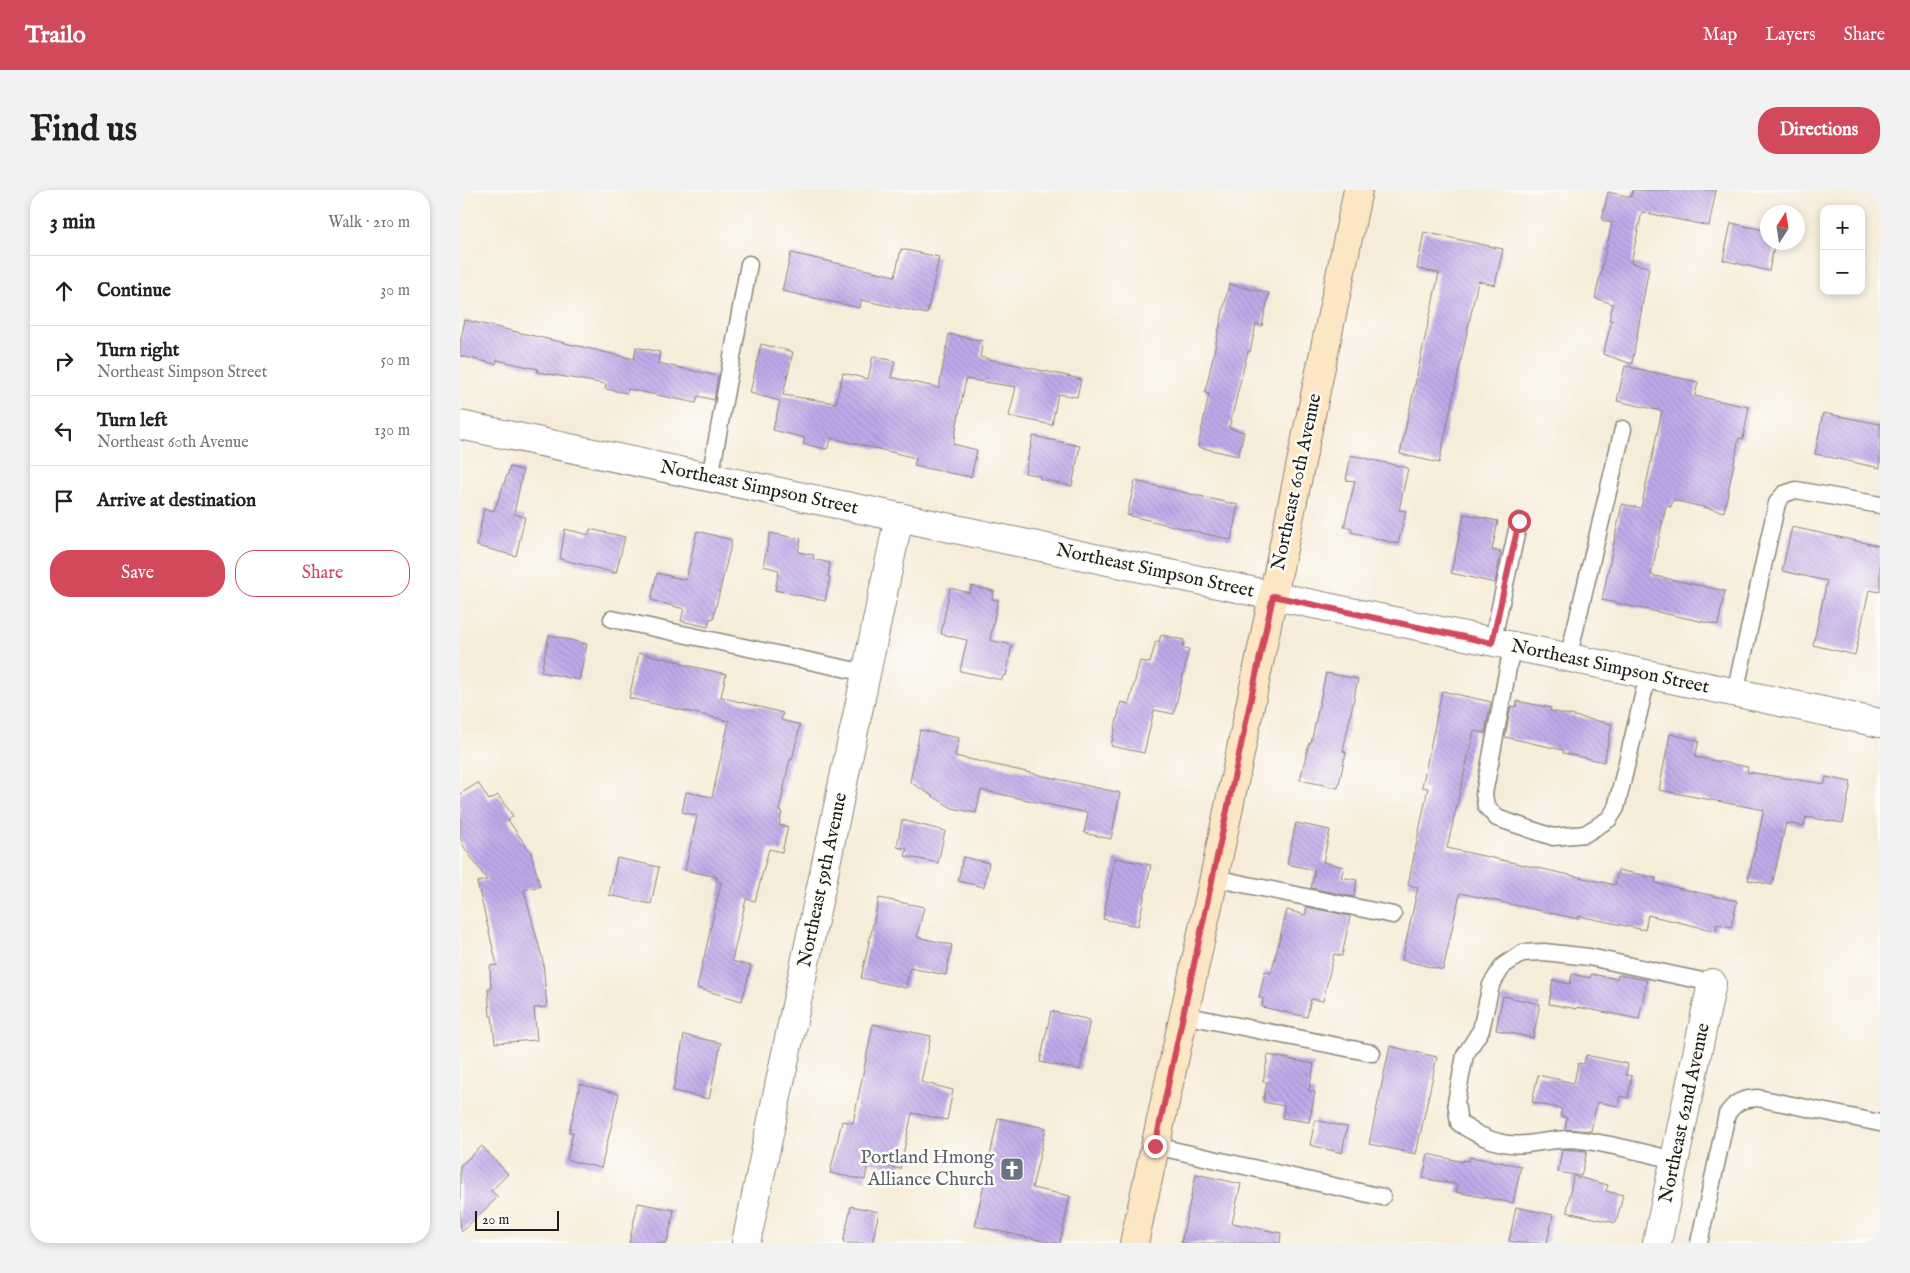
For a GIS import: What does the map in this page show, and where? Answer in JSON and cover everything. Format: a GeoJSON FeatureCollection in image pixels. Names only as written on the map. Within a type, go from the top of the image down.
{"type":"FeatureCollection","features":[{"type":"Feature","properties":{"kind":"street","name":"Northeast 60th Avenue"},"geometry":{"type":"LineString","coordinates":[[1134,1243],[1214,878],[1358,190]]}},
{"type":"Feature","properties":{"kind":"street","name":"Northeast Simpson Street"},"geometry":{"type":"LineString","coordinates":[[460,425],[1880,723]]}},
{"type":"Feature","properties":{"kind":"street","name":"Northeast 59th Avenue"},"geometry":{"type":"LineString","coordinates":[[746,1243],[899,517]]}},
{"type":"Feature","properties":{"kind":"street","name":"Northeast 62nd Avenue"},"geometry":{"type":"LineString","coordinates":[[1657,1243],[1712,983]]}},
{"type":"Feature","properties":{"kind":"lane"},"geometry":{"type":"LineString","coordinates":[[710,478],[749,264]]}},
{"type":"Feature","properties":{"kind":"lane"},"geometry":{"type":"LineString","coordinates":[[1568,658],[1622,429]]}},
{"type":"Feature","properties":{"kind":"lane"},"geometry":{"type":"LineString","coordinates":[[1735,693],[1777,504],[1784,494],[1796,490],[1880,505]]}},
{"type":"Feature","properties":{"kind":"lane"},"geometry":{"type":"LineString","coordinates":[[1519,521],[1484,794],[1486,806],[1497,818],[1554,837],[1585,834],[1609,819],[1616,808],[1648,675]]}},
{"type":"Feature","properties":{"kind":"lane"},"geometry":{"type":"LineString","coordinates":[[612,619],[866,673]]}},
{"type":"Feature","properties":{"kind":"lane"},"geometry":{"type":"LineString","coordinates":[[1214,878],[1394,915]]}},
{"type":"Feature","properties":{"kind":"lane"},"geometry":{"type":"LineString","coordinates":[[1675,1160],[1579,1139],[1507,1144],[1480,1137],[1459,1123],[1456,1102],[1465,1055],[1481,1030],[1491,985],[1503,966],[1522,952],[1544,952],[1589,957],[1712,983]]}},
{"type":"Feature","properties":{"kind":"lane"},"geometry":{"type":"LineString","coordinates":[[1183,1015],[1372,1053]]}},
{"type":"Feature","properties":{"kind":"lane"},"geometry":{"type":"LineString","coordinates":[[1699,1243],[1726,1114],[1733,1104],[1743,1098],[1758,1098],[1880,1123]]}},
{"type":"Feature","properties":{"kind":"lane"},"geometry":{"type":"LineString","coordinates":[[1155,1146],[1382,1198]]}},
{"type":"Feature","properties":{"kind":"building"},"geometry":{"type":"Polygon","coordinates":[[[1633,190],[1716,190],[1709,226],[1642,212],[1631,263],[1649,267],[1632,364],[1603,354],[1612,320],[1609,320],[1613,304],[1595,298],[1612,223],[1602,220],[1608,192],[1631,197],[1633,190]]]}},
{"type":"Feature","properties":{"kind":"building"},"geometry":{"type":"Polygon","coordinates":[[[1731,223],[1760,229],[1760,250],[1773,250],[1769,271],[1723,260],[1731,223]]]}},
{"type":"Feature","properties":{"kind":"building"},"geometry":{"type":"Polygon","coordinates":[[[1424,232],[1503,249],[1495,285],[1478,281],[1439,463],[1400,454],[1439,273],[1417,269],[1424,232]]]}},
{"type":"Feature","properties":{"kind":"building"},"geometry":{"type":"Polygon","coordinates":[[[901,249],[939,257],[927,314],[861,300],[860,308],[782,291],[791,253],[895,276],[901,249]]]}},
{"type":"Feature","properties":{"kind":"building"},"geometry":{"type":"Polygon","coordinates":[[[1229,284],[1269,293],[1262,326],[1256,324],[1250,352],[1248,351],[1229,428],[1244,432],[1238,456],[1198,447],[1209,394],[1205,393],[1229,284]]]}},
{"type":"Feature","properties":{"kind":"building"},"geometry":{"type":"Polygon","coordinates":[[[465,320],[634,359],[636,347],[660,352],[658,363],[718,376],[714,400],[698,396],[696,403],[628,389],[627,393],[605,389],[606,384],[537,372],[538,369],[497,360],[496,364],[460,356],[460,343],[465,320]]]}},
{"type":"Feature","properties":{"kind":"building"},"geometry":{"type":"Polygon","coordinates":[[[949,334],[983,341],[980,357],[1081,379],[1077,397],[1058,394],[1052,425],[1009,416],[1016,387],[966,379],[953,444],[977,450],[971,477],[914,466],[916,458],[832,438],[827,449],[803,444],[805,438],[773,430],[780,401],[750,393],[761,344],[793,352],[783,395],[836,403],[843,373],[868,379],[873,356],[895,361],[891,377],[939,388],[949,334]]]}},
{"type":"Feature","properties":{"kind":"building"},"geometry":{"type":"Polygon","coordinates":[[[1625,366],[1698,382],[1695,396],[1749,407],[1743,439],[1739,438],[1724,512],[1673,500],[1671,507],[1666,506],[1651,575],[1725,591],[1718,625],[1602,600],[1622,504],[1641,508],[1662,411],[1617,401],[1625,366]]]}},
{"type":"Feature","properties":{"kind":"building"},"geometry":{"type":"Polygon","coordinates":[[[1823,413],[1880,424],[1880,468],[1815,454],[1823,413]]]}},
{"type":"Feature","properties":{"kind":"building"},"geometry":{"type":"Polygon","coordinates":[[[1033,436],[1080,446],[1072,486],[1040,479],[1040,476],[1025,473],[1033,436]]]}},
{"type":"Feature","properties":{"kind":"building"},"geometry":{"type":"Polygon","coordinates":[[[1351,455],[1408,468],[1399,510],[1406,511],[1398,544],[1351,532],[1352,528],[1344,527],[1355,481],[1346,480],[1351,455]]]}},
{"type":"Feature","properties":{"kind":"building"},"geometry":{"type":"Polygon","coordinates":[[[510,467],[523,470],[514,514],[525,517],[516,556],[477,546],[484,508],[494,511],[510,467]]]}},
{"type":"Feature","properties":{"kind":"building"},"geometry":{"type":"Polygon","coordinates":[[[1135,481],[1238,505],[1231,540],[1127,515],[1135,481]]]}},
{"type":"Feature","properties":{"kind":"building"},"geometry":{"type":"Polygon","coordinates":[[[1464,514],[1498,521],[1492,550],[1501,552],[1495,583],[1451,573],[1464,514]]]}},
{"type":"Feature","properties":{"kind":"building"},"geometry":{"type":"Polygon","coordinates":[[[1792,527],[1880,546],[1880,592],[1869,590],[1855,655],[1813,645],[1827,581],[1782,571],[1792,527]]]}},
{"type":"Feature","properties":{"kind":"building"},"geometry":{"type":"Polygon","coordinates":[[[565,529],[589,535],[590,529],[625,537],[616,573],[560,559],[565,529]]]}},
{"type":"Feature","properties":{"kind":"building"},"geometry":{"type":"Polygon","coordinates":[[[697,531],[732,540],[713,619],[710,618],[708,627],[681,621],[684,609],[651,600],[657,573],[686,580],[697,531]]]}},
{"type":"Feature","properties":{"kind":"building"},"geometry":{"type":"Polygon","coordinates":[[[770,533],[801,539],[798,552],[814,555],[813,559],[830,563],[828,577],[830,577],[825,601],[775,590],[779,570],[763,566],[770,533]]]}},
{"type":"Feature","properties":{"kind":"building"},"geometry":{"type":"Polygon","coordinates":[[[971,586],[994,591],[992,599],[998,600],[990,640],[1012,645],[1006,676],[1003,675],[1002,680],[960,671],[967,640],[941,634],[950,588],[970,593],[971,586]]]}},
{"type":"Feature","properties":{"kind":"building"},"geometry":{"type":"Polygon","coordinates":[[[549,635],[587,644],[579,680],[541,672],[549,635]]]}},
{"type":"Feature","properties":{"kind":"building"},"geometry":{"type":"Polygon","coordinates":[[[1161,635],[1184,640],[1183,648],[1189,649],[1174,714],[1154,710],[1144,753],[1111,746],[1121,702],[1129,704],[1140,661],[1150,663],[1156,641],[1159,642],[1161,635]]]}},
{"type":"Feature","properties":{"kind":"building"},"geometry":{"type":"Polygon","coordinates":[[[639,653],[726,674],[721,697],[783,713],[781,720],[800,725],[792,760],[790,759],[779,811],[782,812],[779,825],[788,827],[782,852],[769,849],[755,901],[746,899],[732,961],[751,966],[742,1001],[697,988],[721,883],[716,881],[717,877],[685,870],[697,816],[682,812],[686,792],[712,797],[729,721],[629,698],[639,653]]]}},
{"type":"Feature","properties":{"kind":"building"},"geometry":{"type":"Polygon","coordinates":[[[1326,673],[1358,679],[1343,751],[1346,752],[1338,788],[1300,780],[1309,743],[1311,743],[1326,673]]]}},
{"type":"Feature","properties":{"kind":"building"},"geometry":{"type":"Polygon","coordinates":[[[1442,691],[1491,702],[1485,733],[1474,731],[1447,848],[1615,885],[1618,870],[1656,878],[1655,883],[1737,901],[1731,927],[1717,924],[1716,931],[1648,915],[1645,930],[1579,916],[1578,919],[1460,893],[1443,970],[1402,960],[1418,887],[1408,885],[1428,788],[1422,787],[1442,691]]]}},
{"type":"Feature","properties":{"kind":"building"},"geometry":{"type":"Polygon","coordinates":[[[1517,701],[1551,708],[1550,711],[1612,724],[1604,762],[1563,753],[1563,750],[1505,737],[1511,706],[1516,707],[1517,701]]]}},
{"type":"Feature","properties":{"kind":"building"},"geometry":{"type":"Polygon","coordinates":[[[920,730],[959,738],[955,756],[1120,793],[1111,839],[1084,833],[1088,813],[981,790],[976,813],[952,808],[910,782],[920,730]]]}},
{"type":"Feature","properties":{"kind":"building"},"geometry":{"type":"Polygon","coordinates":[[[1670,734],[1699,741],[1695,757],[1748,767],[1747,772],[1825,784],[1826,777],[1851,782],[1843,823],[1806,817],[1804,826],[1786,823],[1772,885],[1748,880],[1764,810],[1659,790],[1670,734]]]}},
{"type":"Feature","properties":{"kind":"building"},"geometry":{"type":"Polygon","coordinates":[[[478,783],[489,800],[498,795],[513,816],[508,820],[531,853],[540,886],[524,890],[543,961],[547,1007],[534,1008],[537,1040],[495,1043],[488,989],[491,989],[490,966],[497,965],[477,882],[487,880],[464,847],[460,838],[460,794],[478,783]]]}},
{"type":"Feature","properties":{"kind":"building"},"geometry":{"type":"Polygon","coordinates":[[[902,820],[945,831],[938,863],[905,856],[907,849],[897,847],[902,820]]]}},
{"type":"Feature","properties":{"kind":"building"},"geometry":{"type":"Polygon","coordinates":[[[1296,823],[1330,830],[1323,862],[1344,867],[1341,877],[1357,880],[1354,897],[1311,888],[1315,870],[1287,864],[1296,823]]]}},
{"type":"Feature","properties":{"kind":"building"},"geometry":{"type":"Polygon","coordinates":[[[963,857],[989,863],[984,887],[958,881],[963,857]]]}},
{"type":"Feature","properties":{"kind":"building"},"geometry":{"type":"Polygon","coordinates":[[[617,858],[659,867],[651,904],[609,895],[617,858]]]}},
{"type":"Feature","properties":{"kind":"building"},"geometry":{"type":"Polygon","coordinates":[[[1115,858],[1151,865],[1138,926],[1103,919],[1115,858]]]}},
{"type":"Feature","properties":{"kind":"building"},"geometry":{"type":"Polygon","coordinates":[[[879,898],[924,907],[917,937],[952,945],[946,975],[910,968],[906,988],[861,978],[879,898]]]}},
{"type":"Feature","properties":{"kind":"building"},"geometry":{"type":"Polygon","coordinates":[[[1307,907],[1350,916],[1342,956],[1334,954],[1323,1001],[1311,999],[1307,1017],[1262,1007],[1263,998],[1259,998],[1265,971],[1271,973],[1287,910],[1305,915],[1307,907]]]}},
{"type":"Feature","properties":{"kind":"building"},"geometry":{"type":"Polygon","coordinates":[[[1572,974],[1590,978],[1591,974],[1617,979],[1618,975],[1647,980],[1639,1019],[1577,1007],[1577,1009],[1549,1004],[1553,980],[1570,984],[1572,974]]]}},
{"type":"Feature","properties":{"kind":"building"},"geometry":{"type":"Polygon","coordinates":[[[1503,996],[1540,1004],[1533,1038],[1496,1030],[1503,996]]]}},
{"type":"Feature","properties":{"kind":"building"},"geometry":{"type":"Polygon","coordinates":[[[1051,1011],[1090,1020],[1080,1070],[1040,1062],[1051,1011]]]}},
{"type":"Feature","properties":{"kind":"building"},"geometry":{"type":"Polygon","coordinates":[[[873,1024],[931,1036],[921,1082],[953,1090],[947,1120],[912,1113],[900,1169],[868,1162],[865,1180],[830,1173],[842,1121],[853,1123],[873,1024]]]}},
{"type":"Feature","properties":{"kind":"building"},"geometry":{"type":"Polygon","coordinates":[[[684,1035],[721,1043],[709,1099],[673,1091],[684,1035]]]}},
{"type":"Feature","properties":{"kind":"building"},"geometry":{"type":"Polygon","coordinates":[[[1390,1046],[1437,1057],[1416,1154],[1369,1144],[1390,1046]]]}},
{"type":"Feature","properties":{"kind":"building"},"geometry":{"type":"Polygon","coordinates":[[[1268,1055],[1314,1064],[1309,1091],[1315,1092],[1309,1122],[1282,1118],[1284,1106],[1263,1102],[1267,1082],[1263,1082],[1268,1055]]]}},
{"type":"Feature","properties":{"kind":"building"},"geometry":{"type":"Polygon","coordinates":[[[1586,1055],[1628,1064],[1626,1075],[1632,1076],[1628,1098],[1620,1096],[1618,1106],[1597,1102],[1591,1131],[1565,1129],[1567,1118],[1560,1116],[1562,1109],[1532,1102],[1538,1075],[1574,1083],[1578,1063],[1584,1064],[1586,1055]]]}},
{"type":"Feature","properties":{"kind":"building"},"geometry":{"type":"Polygon","coordinates":[[[580,1084],[619,1094],[601,1168],[567,1160],[573,1132],[569,1132],[580,1084]]]}},
{"type":"Feature","properties":{"kind":"building","name":"Portland Hmong Alliance Church"},"geometry":{"type":"Polygon","coordinates":[[[998,1118],[1046,1128],[1032,1188],[1070,1196],[1060,1243],[975,1226],[998,1118]]]}},
{"type":"Feature","properties":{"kind":"building"},"geometry":{"type":"Polygon","coordinates":[[[1315,1120],[1347,1127],[1342,1153],[1310,1145],[1315,1120]]]}},
{"type":"Feature","properties":{"kind":"building"},"geometry":{"type":"Polygon","coordinates":[[[482,1146],[508,1174],[491,1191],[498,1197],[460,1233],[460,1166],[482,1146]]]}},
{"type":"Feature","properties":{"kind":"building"},"geometry":{"type":"Polygon","coordinates":[[[1562,1149],[1587,1151],[1581,1176],[1558,1172],[1562,1149]]]}},
{"type":"Feature","properties":{"kind":"building"},"geometry":{"type":"Polygon","coordinates":[[[1428,1154],[1463,1162],[1463,1160],[1469,1161],[1470,1157],[1521,1166],[1513,1203],[1456,1192],[1458,1185],[1423,1178],[1428,1154]]]}},
{"type":"Feature","properties":{"kind":"building"},"geometry":{"type":"Polygon","coordinates":[[[1196,1174],[1241,1184],[1232,1223],[1281,1233],[1280,1243],[1181,1243],[1196,1174]]]}},
{"type":"Feature","properties":{"kind":"building"},"geometry":{"type":"Polygon","coordinates":[[[1573,1176],[1608,1185],[1606,1191],[1623,1195],[1616,1223],[1567,1212],[1573,1176]]]}},
{"type":"Feature","properties":{"kind":"building"},"geometry":{"type":"Polygon","coordinates":[[[638,1203],[674,1210],[667,1243],[629,1243],[638,1203]]]}},
{"type":"Feature","properties":{"kind":"building"},"geometry":{"type":"Polygon","coordinates":[[[851,1206],[879,1212],[872,1243],[843,1243],[851,1206]]]}},
{"type":"Feature","properties":{"kind":"building"},"geometry":{"type":"Polygon","coordinates":[[[1516,1207],[1553,1215],[1547,1243],[1509,1241],[1516,1207]]]}},
{"type":"Feature","properties":{"kind":"place","name":"Portland Hmong Alliance Church"},"geometry":{"type":"Point","coordinates":[1012,1169]}},
{"type":"Feature","properties":{"kind":"route"},"geometry":{"type":"LineString","coordinates":[[1155,1146],[1273,596],[1492,643],[1519,521]]}}]}
